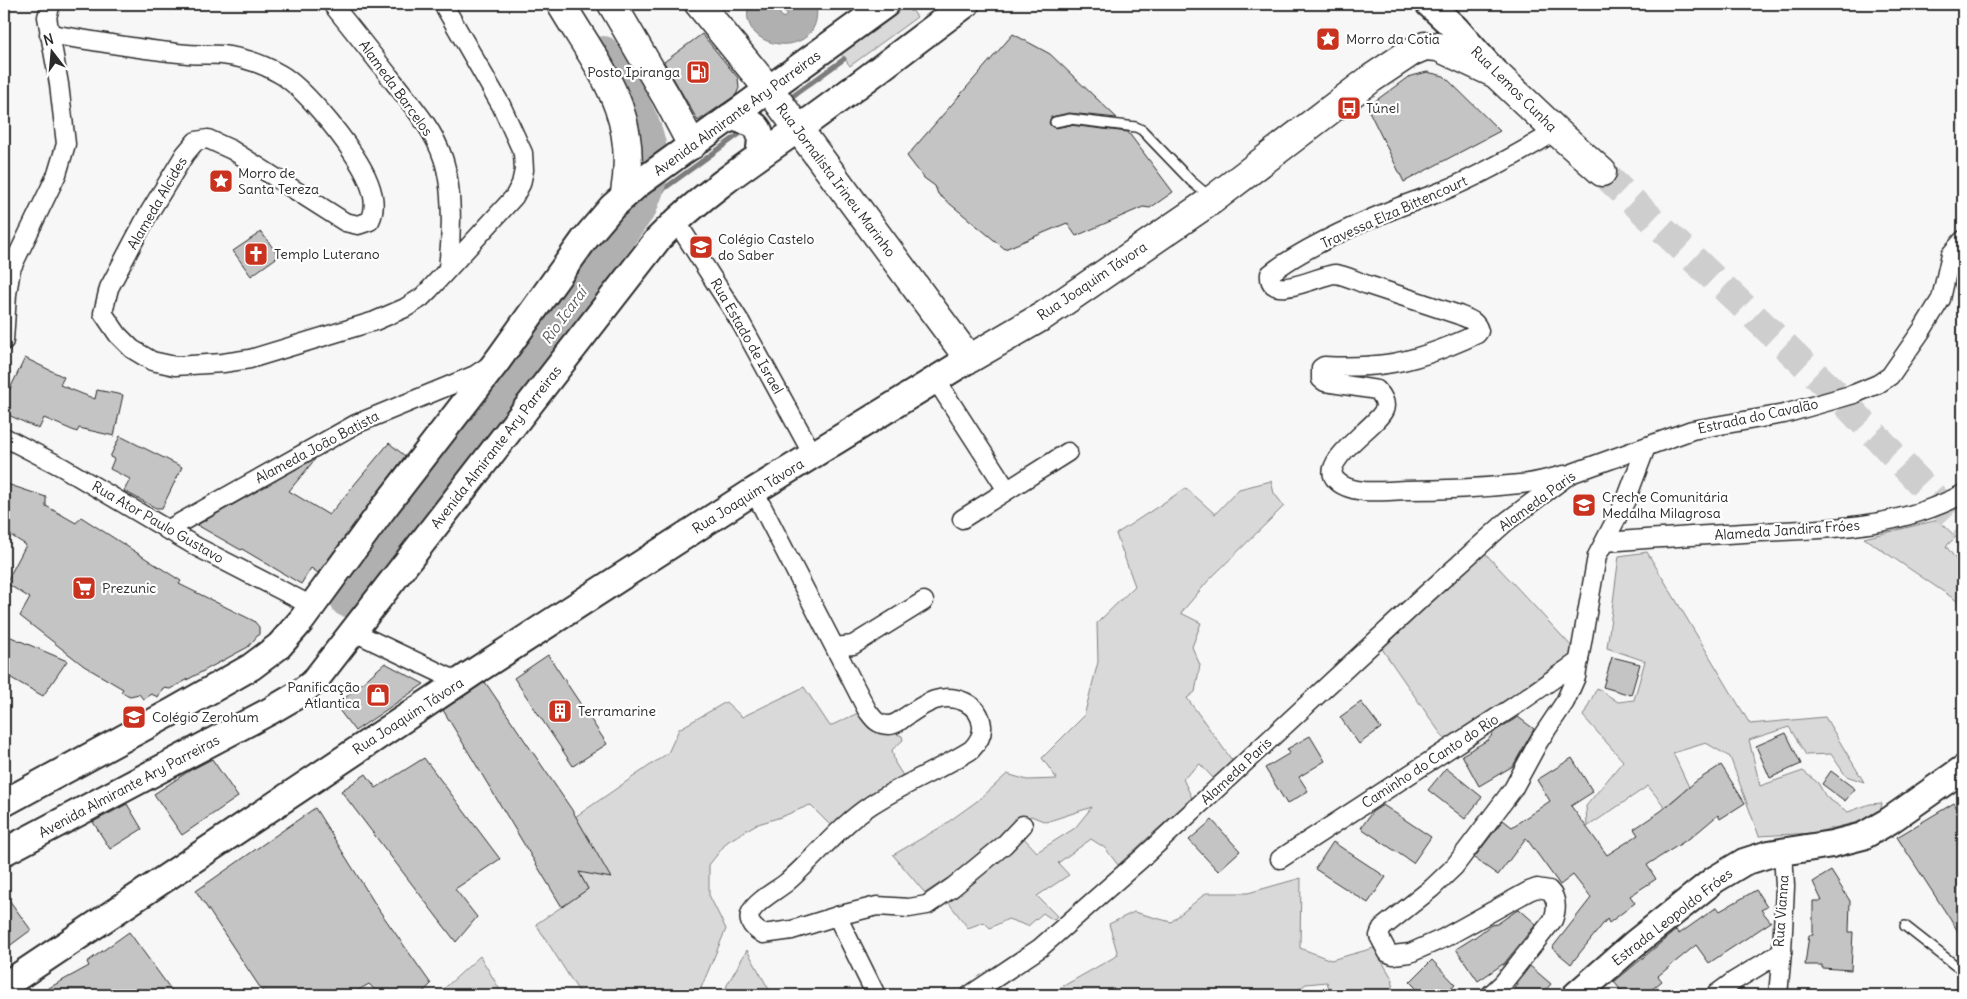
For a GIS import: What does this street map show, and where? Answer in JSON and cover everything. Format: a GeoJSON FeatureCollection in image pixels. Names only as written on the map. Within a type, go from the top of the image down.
{"type":"FeatureCollection","features":[{"type":"Feature","properties":{"kind":"main road"},"geometry":{"type":"LineString","coordinates":[[561,4],[598,63],[622,113],[628,135],[629,171],[635,186]]}},
{"type":"Feature","properties":{"kind":"main road"},"geometry":{"type":"LineString","coordinates":[[612,4],[667,98],[683,152]]}},
{"type":"Feature","properties":{"kind":"main road","name":"Rua Jornalista Irineu Marinho"},"geometry":{"type":"LineString","coordinates":[[699,4],[771,93],[969,360]]}},
{"type":"Feature","properties":{"kind":"main road","name":"Avenida Almirante Ary Parreiras"},"geometry":{"type":"LineString","coordinates":[[4,852],[294,697],[313,683],[648,251],[676,221],[749,133],[771,93],[886,4]]}},
{"type":"Feature","properties":{"kind":"main road","name":"Avenida Almirante Ary Parreiras"},"geometry":{"type":"LineString","coordinates":[[4,803],[251,667],[290,636],[383,509],[498,360],[584,240],[600,220],[635,186],[683,152],[749,133],[796,126],[966,4]]}},
{"type":"Feature","properties":{"kind":"main road","name":"Rua Lemos Cunha"},"geometry":{"type":"LineString","coordinates":[[1429,4],[1455,28],[1496,74],[1556,132],[1602,172]]}},
{"type":"Feature","properties":{"kind":"main road","name":"Rua Joaquim Távora"},"geometry":{"type":"LineString","coordinates":[[4,986],[459,682],[754,491],[1042,316],[1212,200],[1372,78],[1410,52],[1425,46],[1438,46],[1496,74]]}},
{"type":"Feature","properties":{"kind":"main road","name":"Estrada Leopoldo Fróes"},"geometry":{"type":"LineString","coordinates":[[1576,995],[1634,944],[1714,880],[1744,862],[1769,854],[1832,844],[1863,836],[1889,821],[1963,769]]}},
{"type":"Feature","properties":{"kind":"street"},"geometry":{"type":"LineString","coordinates":[[4,341],[7,294],[11,269],[63,160],[66,144],[59,84],[46,17],[51,4]]}},
{"type":"Feature","properties":{"kind":"street","name":"Alameda Barcelos"},"geometry":{"type":"LineString","coordinates":[[332,4],[411,104],[443,156],[448,178],[451,244],[448,267]]}},
{"type":"Feature","properties":{"kind":"street"},"geometry":{"type":"LineString","coordinates":[[443,4],[513,130],[523,153],[524,170],[521,184],[514,197],[448,267]]}},
{"type":"Feature","properties":{"kind":"street","name":"Alameda Alcides"},"geometry":{"type":"LineString","coordinates":[[48,34],[188,54],[223,55],[250,61],[280,74],[306,97],[343,139],[362,167],[371,188],[374,212],[370,221],[358,225],[345,222],[232,150],[208,138],[196,141],[185,154],[146,218],[109,288],[103,313],[118,335],[132,348],[152,361],[175,366],[250,359],[374,322],[405,308],[421,298],[448,267]]}},
{"type":"Feature","properties":{"kind":"street","name":"Travessa Elza Bittencourt"},"geometry":{"type":"LineString","coordinates":[[1556,132],[1478,175],[1444,191],[1395,208],[1294,257],[1270,274],[1269,278],[1272,284],[1278,288],[1288,288],[1336,274],[1459,315],[1474,321],[1478,325],[1479,331],[1477,334],[1458,343],[1421,355],[1386,364],[1352,367],[1324,366],[1321,368],[1321,379],[1325,382],[1377,390],[1384,402],[1384,409],[1376,420],[1337,458],[1332,466],[1332,475],[1335,480],[1346,487],[1363,491],[1428,490],[1522,484],[1570,474]]}},
{"type":"Feature","properties":{"kind":"street","name":"Rua Estado de Israel"},"geometry":{"type":"LineString","coordinates":[[676,221],[741,323],[813,454]]}},
{"type":"Feature","properties":{"kind":"street","name":"Estrada do Cavalão"},"geometry":{"type":"LineString","coordinates":[[1646,447],[1692,430],[1784,414],[1854,394],[1878,384],[1890,376],[1932,316],[1941,299],[1951,254],[1963,240]]}},
{"type":"Feature","properties":{"kind":"street","name":"Alameda João Batista"},"geometry":{"type":"LineString","coordinates":[[167,530],[356,424],[475,374],[498,360]]}},
{"type":"Feature","properties":{"kind":"street"},"geometry":{"type":"LineString","coordinates":[[936,380],[1007,490]]}},
{"type":"Feature","properties":{"kind":"street","name":"Rua Ator Paulo Gustavo"},"geometry":{"type":"LineString","coordinates":[[4,437],[62,467],[197,547],[312,606]]}},
{"type":"Feature","properties":{"kind":"street"},"geometry":{"type":"LineString","coordinates":[[1490,995],[1503,983],[1553,920],[1557,910],[1556,901],[1550,890],[1537,888],[1529,891],[1444,938],[1410,953],[1393,955],[1388,953],[1379,936],[1382,928],[1432,888],[1454,867],[1513,789],[1539,741],[1565,702],[1576,677],[1598,556],[1626,500],[1646,447]]}},
{"type":"Feature","properties":{"kind":"street","name":"Alameda Paris"},"geometry":{"type":"LineString","coordinates":[[970,995],[1040,948],[1078,915],[1492,534],[1570,474],[1646,447]]}},
{"type":"Feature","properties":{"kind":"street"},"geometry":{"type":"LineString","coordinates":[[962,519],[1068,452]]}},
{"type":"Feature","properties":{"kind":"street"},"geometry":{"type":"LineString","coordinates":[[754,491],[867,710],[880,724],[894,724],[932,700],[951,697],[971,705],[979,714],[983,731],[979,742],[971,750],[872,805],[850,821],[787,882],[757,903],[749,914],[748,919],[756,930],[763,934],[792,930],[877,906],[909,908],[927,905],[953,887],[1004,845],[1023,825]]}},
{"type":"Feature","properties":{"kind":"street","name":"Alameda Jandira Fróes"},"geometry":{"type":"LineString","coordinates":[[1605,542],[1831,528],[1880,522],[1920,513],[1963,494]]}},
{"type":"Feature","properties":{"kind":"street"},"geometry":{"type":"LineString","coordinates":[[835,647],[853,645],[924,601]]}},
{"type":"Feature","properties":{"kind":"street"},"geometry":{"type":"LineString","coordinates":[[352,631],[459,682]]}},
{"type":"Feature","properties":{"kind":"street","name":"Caminho do Canto do Rio"},"geometry":{"type":"LineString","coordinates":[[1280,859],[1579,662]]}},
{"type":"Feature","properties":{"kind":"street","name":"Rua Vianna"},"geometry":{"type":"LineString","coordinates":[[1715,995],[1734,981],[1782,952],[1785,886],[1784,853]]}},
{"type":"Feature","properties":{"kind":"street"},"geometry":{"type":"LineString","coordinates":[[837,916],[876,995]]}},
{"type":"Feature","properties":{"kind":"street"},"geometry":{"type":"LineString","coordinates":[[1778,995],[1782,952]]}},
{"type":"Feature","properties":{"kind":"lane"},"geometry":{"type":"LineString","coordinates":[[1055,122],[1070,119],[1136,127],[1142,130],[1212,200]]}},
{"type":"Feature","properties":{"kind":"lane"},"geometry":{"type":"LineString","coordinates":[[1905,926],[1956,966],[1963,967]]}},
{"type":"Feature","properties":{"kind":"shaded area"},"geometry":{"type":"Polygon","coordinates":[[[749,4],[773,4],[783,18],[787,15],[779,4],[816,4],[815,23],[808,35],[796,42],[781,44],[767,41],[755,33],[748,20],[749,4]]]}},
{"type":"Feature","properties":{"kind":"shaded area"},"geometry":{"type":"Polygon","coordinates":[[[903,4],[908,4],[917,17],[850,66],[838,50],[903,4]]]}},
{"type":"Feature","properties":{"kind":"shaded area"},"geometry":{"type":"Polygon","coordinates":[[[1271,481],[1274,493],[1284,506],[1208,581],[1181,613],[1201,623],[1192,647],[1200,665],[1195,692],[1187,698],[1234,763],[1214,779],[1200,764],[1183,779],[1192,798],[1118,865],[1105,848],[1091,839],[1058,863],[1069,875],[1037,896],[1057,916],[1053,920],[1043,913],[1028,926],[1008,919],[990,928],[984,922],[968,928],[945,898],[1021,835],[1037,852],[1075,828],[1092,807],[1046,822],[1031,816],[1016,823],[994,848],[925,893],[893,855],[941,827],[980,799],[1007,774],[1027,780],[1057,779],[1042,758],[1084,716],[1098,662],[1097,623],[1135,586],[1116,534],[1186,488],[1215,514],[1239,489],[1271,481]]]}},
{"type":"Feature","properties":{"kind":"shaded area"},"geometry":{"type":"Polygon","coordinates":[[[1938,520],[1956,537],[1946,546],[1963,569],[1963,605],[1864,538],[1938,520]]]}},
{"type":"Feature","properties":{"kind":"shaded area"},"geometry":{"type":"Polygon","coordinates":[[[1484,552],[1574,649],[1570,662],[1445,740],[1382,649],[1484,552]]]}},
{"type":"Feature","properties":{"kind":"shaded area"},"geometry":{"type":"Polygon","coordinates":[[[1647,552],[1750,724],[1825,717],[1864,782],[1846,776],[1831,754],[1806,755],[1789,727],[1749,740],[1760,786],[1803,771],[1818,783],[1826,797],[1848,812],[1870,804],[1882,803],[1879,817],[1813,833],[1759,836],[1730,757],[1706,743],[1673,753],[1689,787],[1665,807],[1648,786],[1587,827],[1586,806],[1623,761],[1583,716],[1597,688],[1618,702],[1634,700],[1645,661],[1607,648],[1619,556],[1647,552]]]}},
{"type":"Feature","properties":{"kind":"shaded area"},"geometry":{"type":"Polygon","coordinates":[[[804,687],[830,726],[869,708],[884,729],[902,736],[903,740],[892,750],[895,763],[907,782],[863,800],[831,826],[810,805],[755,825],[727,842],[709,865],[709,895],[726,929],[698,995],[581,995],[536,924],[588,889],[579,872],[575,817],[668,753],[679,729],[726,702],[742,717],[804,687]]]}},
{"type":"Feature","properties":{"kind":"shaded area"},"geometry":{"type":"Polygon","coordinates":[[[1301,878],[1300,948],[1331,960],[1374,948],[1393,980],[1391,995],[1331,995],[1327,982],[1306,984],[1291,995],[1053,995],[1060,988],[1118,955],[1109,924],[1134,912],[1171,922],[1206,893],[1248,893],[1301,878]]]}},
{"type":"Feature","properties":{"kind":"shaded area"},"geometry":{"type":"Polygon","coordinates":[[[747,950],[772,995],[725,995],[727,985],[747,950]]]}},
{"type":"Feature","properties":{"kind":"shaded area"},"geometry":{"type":"Polygon","coordinates":[[[480,956],[503,995],[437,995],[480,956]]]}},
{"type":"Feature","properties":{"kind":"building","name":"Posto Ipiranga"},"geometry":{"type":"Polygon","coordinates":[[[702,34],[738,78],[739,88],[736,95],[698,121],[664,62],[702,34]]]}},
{"type":"Feature","properties":{"kind":"building"},"geometry":{"type":"Polygon","coordinates":[[[1013,34],[1050,54],[1117,118],[1069,113],[1051,117],[1049,123],[1051,126],[1056,128],[1070,125],[1128,132],[1173,192],[1150,208],[1143,207],[1076,236],[1067,223],[1005,249],[938,194],[935,186],[924,178],[907,156],[1013,34]]]}},
{"type":"Feature","properties":{"kind":"building"},"geometry":{"type":"Polygon","coordinates":[[[1427,72],[1444,76],[1500,131],[1404,182],[1367,107],[1408,77],[1427,72]]]}},
{"type":"Feature","properties":{"kind":"building","name":"Templo Luterano"},"geometry":{"type":"Polygon","coordinates":[[[261,232],[279,256],[251,276],[233,251],[261,232]]]}},
{"type":"Feature","properties":{"kind":"building"},"geometry":{"type":"Polygon","coordinates":[[[25,358],[64,377],[60,385],[95,399],[97,390],[123,395],[114,436],[79,428],[77,432],[44,418],[39,429],[4,413],[4,401],[25,358]]]}},
{"type":"Feature","properties":{"kind":"building"},"geometry":{"type":"Polygon","coordinates":[[[120,436],[182,467],[162,508],[156,508],[124,491],[130,479],[110,469],[114,459],[110,457],[120,436]]]}},
{"type":"Feature","properties":{"kind":"building"},"geometry":{"type":"Polygon","coordinates":[[[389,443],[405,456],[318,573],[311,568],[301,584],[197,525],[316,458],[289,491],[329,515],[389,443]]]}},
{"type":"Feature","properties":{"kind":"building"},"geometry":{"type":"Polygon","coordinates":[[[4,483],[46,497],[46,506],[76,523],[81,517],[181,581],[179,584],[254,621],[259,627],[259,634],[248,647],[170,689],[163,688],[158,697],[151,694],[143,699],[139,694],[130,696],[121,692],[123,689],[84,666],[20,616],[30,598],[6,583],[26,545],[4,531],[4,483]]]}},
{"type":"Feature","properties":{"kind":"building"},"geometry":{"type":"Polygon","coordinates":[[[4,634],[67,661],[43,696],[4,674],[4,634]]]}},
{"type":"Feature","properties":{"kind":"building","name":"Terramarine"},"geometry":{"type":"Polygon","coordinates":[[[548,655],[607,744],[573,766],[514,678],[548,655]]]}},
{"type":"Feature","properties":{"kind":"building"},"geometry":{"type":"Polygon","coordinates":[[[1612,657],[1640,664],[1631,695],[1603,687],[1612,657]]]}},
{"type":"Feature","properties":{"kind":"building","name":"Panificação Atlantica"},"geometry":{"type":"Polygon","coordinates":[[[385,663],[424,684],[355,731],[336,706],[385,663]]]}},
{"type":"Feature","properties":{"kind":"building"},"geometry":{"type":"Polygon","coordinates":[[[485,682],[572,810],[611,878],[579,872],[588,889],[562,907],[443,710],[485,682]]]}},
{"type":"Feature","properties":{"kind":"building"},"geometry":{"type":"Polygon","coordinates":[[[1361,702],[1381,728],[1359,744],[1340,717],[1361,702]]]}},
{"type":"Feature","properties":{"kind":"building"},"geometry":{"type":"Polygon","coordinates":[[[1518,717],[1534,729],[1513,766],[1479,786],[1462,755],[1488,740],[1495,731],[1518,717]]]}},
{"type":"Feature","properties":{"kind":"building"},"geometry":{"type":"Polygon","coordinates":[[[1786,733],[1801,764],[1770,778],[1756,746],[1786,733]]]}},
{"type":"Feature","properties":{"kind":"building"},"geometry":{"type":"Polygon","coordinates":[[[1310,736],[1325,761],[1299,777],[1308,791],[1287,804],[1265,768],[1290,753],[1287,749],[1310,736]]]}},
{"type":"Feature","properties":{"kind":"building"},"geometry":{"type":"Polygon","coordinates":[[[424,758],[500,859],[455,889],[477,917],[456,942],[341,791],[366,774],[376,788],[424,758]]]}},
{"type":"Feature","properties":{"kind":"building"},"geometry":{"type":"Polygon","coordinates":[[[1572,758],[1593,792],[1571,806],[1607,855],[1638,835],[1634,829],[1661,811],[1695,782],[1721,765],[1745,803],[1720,819],[1718,815],[1693,836],[1647,865],[1656,879],[1630,896],[1635,903],[1609,923],[1607,919],[1571,964],[1552,948],[1591,898],[1573,875],[1560,885],[1526,838],[1498,875],[1474,858],[1503,820],[1512,827],[1550,801],[1537,780],[1572,758]]]}},
{"type":"Feature","properties":{"kind":"building"},"geometry":{"type":"Polygon","coordinates":[[[212,759],[238,797],[182,835],[154,794],[189,771],[212,759]]]}},
{"type":"Feature","properties":{"kind":"building"},"geometry":{"type":"Polygon","coordinates":[[[1446,768],[1482,797],[1465,819],[1428,790],[1446,768]]]}},
{"type":"Feature","properties":{"kind":"building"},"geometry":{"type":"Polygon","coordinates":[[[1831,771],[1855,789],[1845,801],[1822,784],[1831,771]]]}},
{"type":"Feature","properties":{"kind":"building"},"geometry":{"type":"Polygon","coordinates":[[[1954,803],[1963,819],[1963,939],[1897,837],[1954,803]]]}},
{"type":"Feature","properties":{"kind":"building"},"geometry":{"type":"Polygon","coordinates":[[[127,804],[142,829],[110,849],[93,822],[127,804]]]}},
{"type":"Feature","properties":{"kind":"building"},"geometry":{"type":"Polygon","coordinates":[[[1383,805],[1431,837],[1413,863],[1361,828],[1372,812],[1383,805]]]}},
{"type":"Feature","properties":{"kind":"building"},"geometry":{"type":"Polygon","coordinates":[[[315,808],[379,910],[431,984],[420,995],[380,995],[369,984],[350,995],[265,995],[196,891],[315,808]]]}},
{"type":"Feature","properties":{"kind":"building"},"geometry":{"type":"Polygon","coordinates":[[[1212,820],[1240,851],[1218,871],[1189,840],[1212,820]]]}},
{"type":"Feature","properties":{"kind":"building"},"geometry":{"type":"Polygon","coordinates":[[[1333,842],[1386,877],[1368,903],[1315,869],[1333,842]]]}},
{"type":"Feature","properties":{"kind":"building"},"geometry":{"type":"Polygon","coordinates":[[[1831,871],[1850,901],[1849,932],[1853,932],[1851,970],[1822,968],[1822,965],[1805,965],[1809,935],[1813,935],[1813,901],[1822,901],[1813,882],[1831,871]]]}},
{"type":"Feature","properties":{"kind":"building"},"geometry":{"type":"Polygon","coordinates":[[[1756,890],[1767,907],[1761,910],[1771,922],[1709,963],[1696,945],[1658,976],[1662,981],[1645,995],[1625,995],[1614,982],[1676,930],[1679,934],[1717,907],[1720,911],[1756,890]]]}},
{"type":"Feature","properties":{"kind":"building"},"geometry":{"type":"Polygon","coordinates":[[[4,893],[31,930],[4,950],[4,893]]]}},
{"type":"Feature","properties":{"kind":"building"},"geometry":{"type":"Polygon","coordinates":[[[1519,909],[1536,924],[1503,965],[1478,981],[1456,949],[1491,925],[1497,924],[1519,909]]]}},
{"type":"Feature","properties":{"kind":"building"},"geometry":{"type":"Polygon","coordinates":[[[129,932],[175,995],[36,995],[89,966],[87,962],[129,932]]]}},
{"type":"Feature","properties":{"kind":"building"},"geometry":{"type":"Polygon","coordinates":[[[1432,960],[1455,984],[1443,995],[1423,995],[1410,982],[1432,960]]]}},
{"type":"Feature","properties":{"kind":"building"},"geometry":{"type":"Polygon","coordinates":[[[1530,966],[1551,984],[1541,995],[1509,995],[1518,985],[1517,983],[1530,966]]]}},
{"type":"Feature","properties":{"kind":"waterway"},"geometry":{"type":"LineString","coordinates":[[911,9],[918,4]]}},
{"type":"Feature","properties":{"kind":"waterway","name":"Rio Icaraí"},"geometry":{"type":"LineString","coordinates":[[346,602],[517,380],[642,208],[652,179],[651,145],[646,128],[631,95],[604,51]]}},
{"type":"Feature","properties":{"kind":"waterway"},"geometry":{"type":"LineString","coordinates":[[786,101],[844,59]]}},
{"type":"Feature","properties":{"kind":"waterway"},"geometry":{"type":"LineString","coordinates":[[642,208],[665,188],[745,130]]}},
{"type":"Feature","properties":{"kind":"tunnel"},"geometry":{"type":"LineString","coordinates":[[1602,172],[1840,398],[1963,528]]}},
{"type":"Feature","properties":{"kind":"place","name":"Morro da Cotia"},"geometry":{"type":"Point","coordinates":[1328,39]}},
{"type":"Feature","properties":{"kind":"place","name":"Posto Ipiranga"},"geometry":{"type":"Point","coordinates":[698,72]}},
{"type":"Feature","properties":{"kind":"place","name":"Túnel"},"geometry":{"type":"Point","coordinates":[1349,108]}},
{"type":"Feature","properties":{"kind":"place","name":"Morro de Santa Tereza"},"geometry":{"type":"Point","coordinates":[221,181]}},
{"type":"Feature","properties":{"kind":"place","name":"Colégio Castelo do Saber"},"geometry":{"type":"Point","coordinates":[701,247]}},
{"type":"Feature","properties":{"kind":"place","name":"Templo Luterano"},"geometry":{"type":"Point","coordinates":[256,254]}},
{"type":"Feature","properties":{"kind":"place","name":"Creche Comunitária Medalha Milagrosa"},"geometry":{"type":"Point","coordinates":[1584,505]}},
{"type":"Feature","properties":{"kind":"place","name":"Prezunic"},"geometry":{"type":"Point","coordinates":[84,588]}},
{"type":"Feature","properties":{"kind":"place","name":"Panificação Atlantica"},"geometry":{"type":"Point","coordinates":[378,695]}},
{"type":"Feature","properties":{"kind":"place","name":"Terramarine"},"geometry":{"type":"Point","coordinates":[560,711]}},
{"type":"Feature","properties":{"kind":"place","name":"Colégio Zerohum"},"geometry":{"type":"Point","coordinates":[134,717]}}]}
